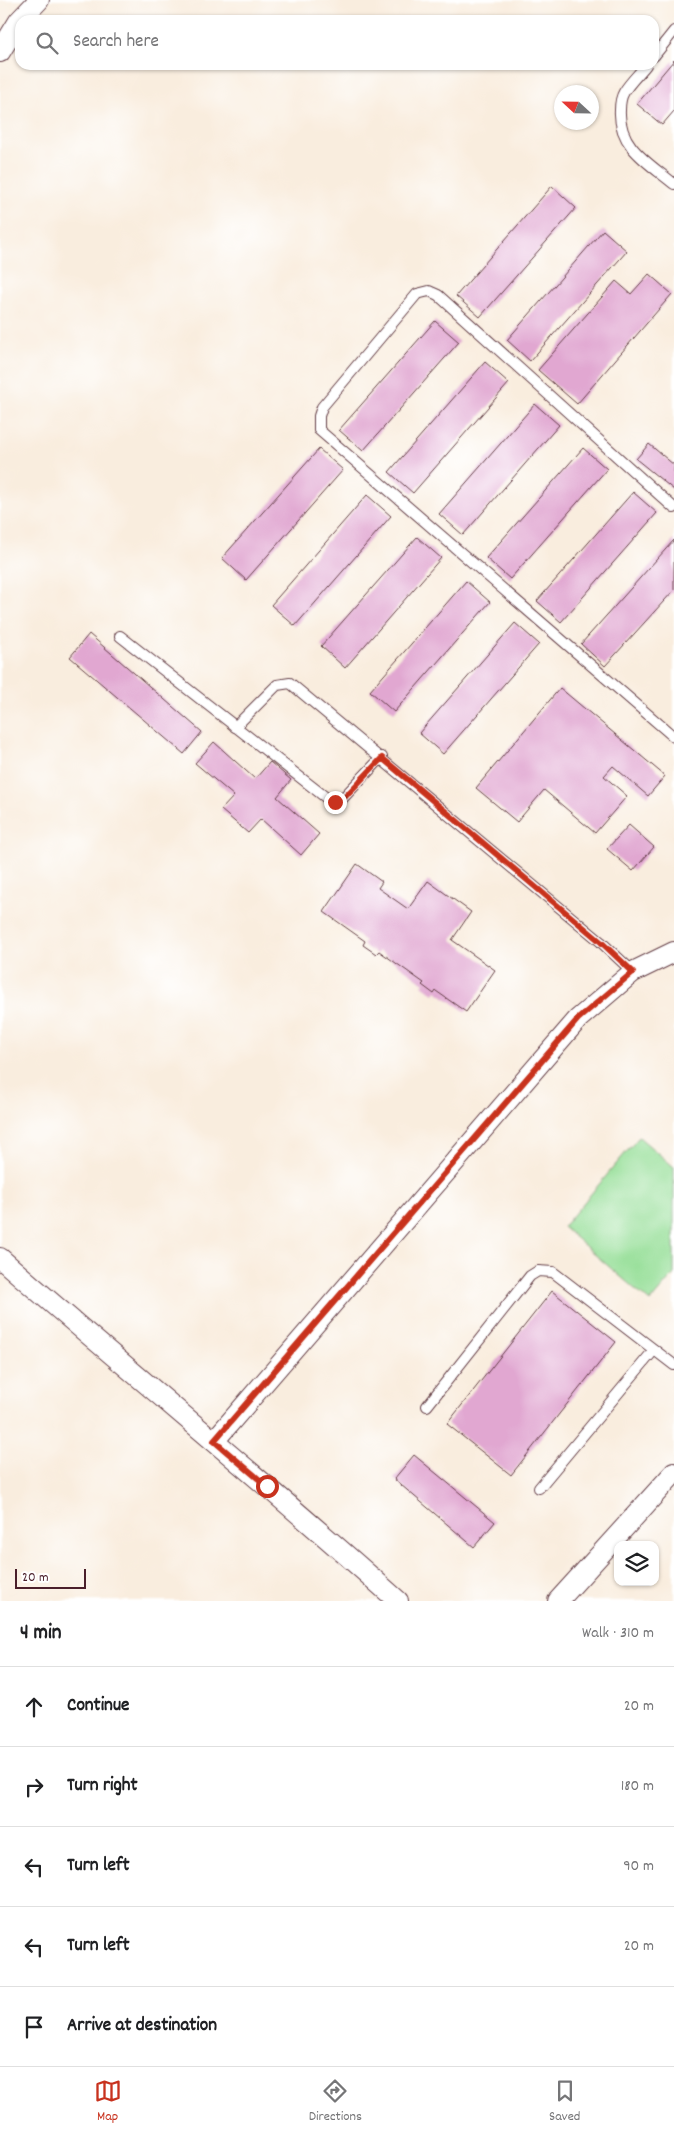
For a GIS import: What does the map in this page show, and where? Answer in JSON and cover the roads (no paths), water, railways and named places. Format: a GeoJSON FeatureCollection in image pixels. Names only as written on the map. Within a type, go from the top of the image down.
{"type":"FeatureCollection","features":[{"type":"Feature","properties":{"kind":"street"},"geometry":{"type":"LineString","coordinates":[[25,15],[39,0]]}},
{"type":"Feature","properties":{"kind":"street"},"geometry":{"type":"LineString","coordinates":[[0,52],[15,28]]}},
{"type":"Feature","properties":{"kind":"street"},"geometry":{"type":"LineString","coordinates":[[214,1441],[578,1019],[633,972],[674,952]]}},
{"type":"Feature","properties":{"kind":"street"},"geometry":{"type":"LineString","coordinates":[[0,1258],[109,1354],[214,1441],[398,1601]]}},
{"type":"Feature","properties":{"kind":"street"},"geometry":{"type":"LineString","coordinates":[[558,1601],[674,1473]]}},
{"type":"Feature","properties":{"kind":"lane"},"geometry":{"type":"LineString","coordinates":[[659,50],[674,31]]}},
{"type":"Feature","properties":{"kind":"lane"},"geometry":{"type":"LineString","coordinates":[[642,70],[624,93],[620,104],[621,129],[625,140],[634,152],[674,184]]}},
{"type":"Feature","properties":{"kind":"lane"},"geometry":{"type":"LineString","coordinates":[[674,508],[438,295],[429,291],[417,294],[322,407],[319,416],[319,430],[674,737]]}},
{"type":"Feature","properties":{"kind":"lane"},"geometry":{"type":"LineString","coordinates":[[120,636],[329,800],[335,802],[342,800],[382,758]]}},
{"type":"Feature","properties":{"kind":"lane"},"geometry":{"type":"LineString","coordinates":[[235,727],[277,685],[290,683],[601,942],[633,972]]}},
{"type":"Feature","properties":{"kind":"lane"},"geometry":{"type":"LineString","coordinates":[[427,1406],[530,1276],[538,1271],[553,1272],[674,1365]]}},
{"type":"Feature","properties":{"kind":"lane"},"geometry":{"type":"LineString","coordinates":[[539,1488],[654,1350]]}}]}
